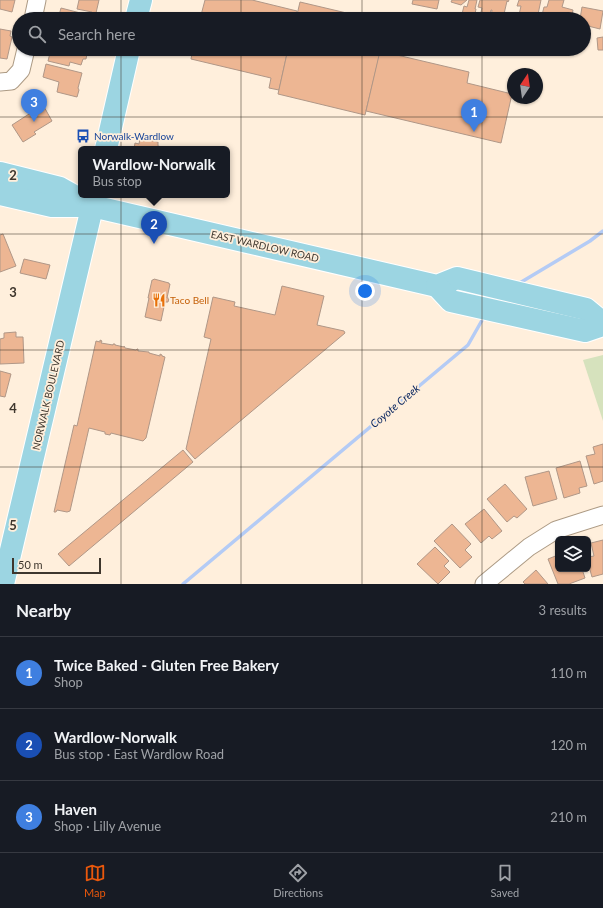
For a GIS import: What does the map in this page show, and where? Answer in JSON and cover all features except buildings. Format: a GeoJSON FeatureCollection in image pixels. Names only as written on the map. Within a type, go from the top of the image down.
{"type":"FeatureCollection","features":[{"type":"Feature","properties":{"kind":"main road"},"geometry":{"type":"LineString","coordinates":[[138,12],[141,0]]}},
{"type":"Feature","properties":{"kind":"main road"},"geometry":{"type":"LineString","coordinates":[[107,146],[127,56]]}},
{"type":"Feature","properties":{"kind":"main road","name":"EAST WARDLOW ROAD"},"geometry":{"type":"LineString","coordinates":[[0,173],[60,188],[78,195]]}},
{"type":"Feature","properties":{"kind":"main road","name":"EAST WARDLOW ROAD"},"geometry":{"type":"LineString","coordinates":[[0,194],[52,206],[93,200],[437,286],[456,278],[586,309],[603,324]]}},
{"type":"Feature","properties":{"kind":"main road","name":"NORWALK BOULEVARD"},"geometry":{"type":"LineString","coordinates":[[3,584],[93,200]]}},
{"type":"Feature","properties":{"kind":"street"},"geometry":{"type":"LineString","coordinates":[[34,12],[37,0]]}},
{"type":"Feature","properties":{"kind":"street"},"geometry":{"type":"LineString","coordinates":[[5,82],[21,70],[24,56]]}},
{"type":"Feature","properties":{"kind":"street"},"geometry":{"type":"LineString","coordinates":[[484,584],[529,547],[556,530],[603,515]]}},
{"type":"Feature","properties":{"kind":"green space"},"geometry":{"type":"Polygon","coordinates":[[[603,355],[603,421],[583,360],[603,355]]]}},
{"type":"Feature","properties":{"kind":"waterway","name":"Coyote Creek"},"geometry":{"type":"LineString","coordinates":[[518,284],[590,241],[603,231]]}},
{"type":"Feature","properties":{"kind":"waterway","name":"Coyote Creek"},"geometry":{"type":"LineString","coordinates":[[183,584],[468,345],[485,315]]}},
{"type":"Feature","properties":{"kind":"place","name":"Haven"},"geometry":{"type":"Point","coordinates":[34,122]}},
{"type":"Feature","properties":{"kind":"place","name":"Twice Baked - Gluten Free Bakery"},"geometry":{"type":"Point","coordinates":[474,132]}},
{"type":"Feature","properties":{"kind":"place","name":"Norwalk-Wardlow"},"geometry":{"type":"Point","coordinates":[83,136]}},
{"type":"Feature","properties":{"kind":"place","name":"Wardlow-Norwalk"},"geometry":{"type":"Point","coordinates":[154,244]}},
{"type":"Feature","properties":{"kind":"place","name":"Taco Bell"},"geometry":{"type":"Point","coordinates":[159,300]}}]}
